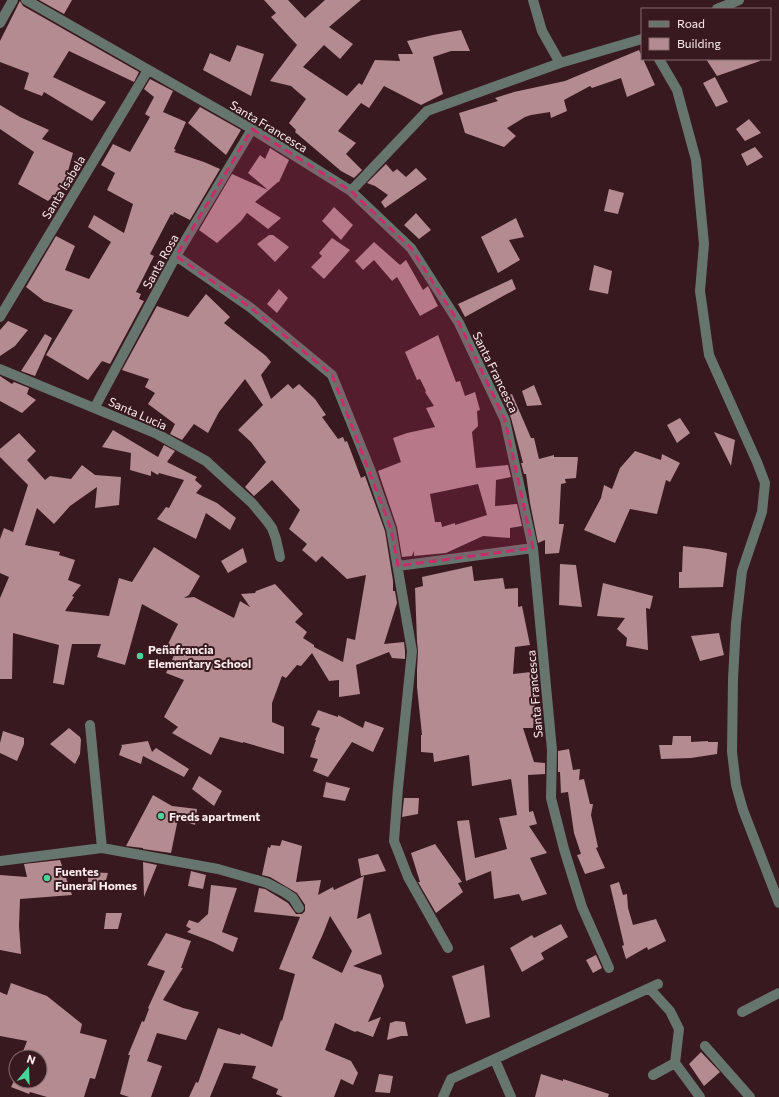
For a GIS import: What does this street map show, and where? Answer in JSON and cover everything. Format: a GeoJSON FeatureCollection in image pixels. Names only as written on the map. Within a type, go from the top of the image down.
{"type":"FeatureCollection","features":[{"type":"Feature","properties":{"kind":"street"},"geometry":{"type":"LineString","coordinates":[[0,23],[13,0]]}},
{"type":"Feature","properties":{"kind":"street","name":"Santa Francesca"},"geometry":{"type":"LineString","coordinates":[[26,0],[252,129],[351,191],[411,248],[458,323],[505,420],[533,548],[552,750],[551,798],[564,849],[582,907],[608,968]]}},
{"type":"Feature","properties":{"kind":"street"},"geometry":{"type":"LineString","coordinates":[[533,0],[542,31],[560,63]]}},
{"type":"Feature","properties":{"kind":"street"},"geometry":{"type":"LineString","coordinates":[[719,8],[739,0]]}},
{"type":"Feature","properties":{"kind":"street"},"geometry":{"type":"LineString","coordinates":[[351,191],[427,111],[560,63],[641,39]]}},
{"type":"Feature","properties":{"kind":"street"},"geometry":{"type":"LineString","coordinates":[[660,60],[677,90],[696,160],[704,244],[700,291],[708,356],[757,462],[765,484],[762,512],[742,571],[736,637],[732,752],[736,785],[743,810],[779,903]]}},
{"type":"Feature","properties":{"kind":"street","name":"Santa Isabela"},"geometry":{"type":"LineString","coordinates":[[0,317],[148,70]]}},
{"type":"Feature","properties":{"kind":"street","name":"Santa Rosa"},"geometry":{"type":"LineString","coordinates":[[95,407],[176,256],[252,129]]}},
{"type":"Feature","properties":{"kind":"street"},"geometry":{"type":"LineString","coordinates":[[176,256],[251,308],[332,375],[370,469],[388,522],[398,566],[412,651],[394,841],[408,877],[448,948]]}},
{"type":"Feature","properties":{"kind":"street","name":"Santa Lucia"},"geometry":{"type":"LineString","coordinates":[[0,369],[95,407],[157,434],[206,461],[252,503],[272,528],[280,557]]}},
{"type":"Feature","properties":{"kind":"street"},"geometry":{"type":"LineString","coordinates":[[398,566],[533,548]]}},
{"type":"Feature","properties":{"kind":"street"},"geometry":{"type":"LineString","coordinates":[[90,725],[102,848]]}},
{"type":"Feature","properties":{"kind":"street"},"geometry":{"type":"LineString","coordinates":[[0,861],[102,848],[218,869],[267,883],[293,898],[299,908]]}},
{"type":"Feature","properties":{"kind":"street"},"geometry":{"type":"LineString","coordinates":[[443,1097],[451,1079],[654,987],[670,1011],[678,1029],[675,1063],[700,1097]]}},
{"type":"Feature","properties":{"kind":"street"},"geometry":{"type":"LineString","coordinates":[[742,1012],[779,993]]}},
{"type":"Feature","properties":{"kind":"street"},"geometry":{"type":"LineString","coordinates":[[705,1046],[750,1097]]}},
{"type":"Feature","properties":{"kind":"street"},"geometry":{"type":"LineString","coordinates":[[495,1060],[511,1097]]}},
{"type":"Feature","properties":{"kind":"street"},"geometry":{"type":"LineString","coordinates":[[653,1075],[675,1063]]}},
{"type":"Feature","properties":{"kind":"highlighted area"},"geometry":{"type":"Polygon","coordinates":[[[252,129],[351,191],[411,248],[459,323],[505,420],[533,548],[398,566],[391,529],[332,375],[251,308],[176,256],[252,129]]]}},
{"type":"Feature","properties":{"kind":"building"},"geometry":{"type":"Polygon","coordinates":[[[39,0],[72,0],[64,14],[39,0]]]}},
{"type":"Feature","properties":{"kind":"building"},"geometry":{"type":"Polygon","coordinates":[[[264,0],[288,0],[305,18],[325,0],[361,0],[329,27],[353,44],[340,59],[324,45],[303,67],[347,96],[359,83],[362,85],[375,60],[400,61],[398,54],[413,54],[407,41],[461,30],[470,51],[451,51],[433,57],[443,94],[421,105],[384,86],[369,108],[361,103],[338,131],[356,143],[346,154],[362,170],[354,178],[341,171],[295,132],[296,130],[289,123],[306,99],[291,86],[270,81],[297,45],[271,17],[276,13],[264,0]]]}},
{"type":"Feature","properties":{"kind":"building"},"geometry":{"type":"Polygon","coordinates":[[[20,1],[23,6],[139,72],[134,82],[69,51],[53,77],[106,102],[92,121],[44,92],[42,96],[24,89],[29,73],[0,62],[0,41],[20,1]]]}},
{"type":"Feature","properties":{"kind":"building"},"geometry":{"type":"Polygon","coordinates":[[[237,45],[264,54],[251,96],[203,70],[210,53],[230,62],[237,45]]]}},
{"type":"Feature","properties":{"kind":"building"},"geometry":{"type":"Polygon","coordinates":[[[639,50],[641,60],[644,60],[655,85],[627,97],[621,78],[592,88],[590,86],[564,100],[567,111],[551,118],[550,112],[531,115],[507,128],[516,136],[504,147],[465,133],[459,113],[498,101],[495,98],[514,92],[565,81],[639,50]]]}},
{"type":"Feature","properties":{"kind":"building"},"geometry":{"type":"Polygon","coordinates":[[[707,60],[760,61],[717,76],[707,60]]]}},
{"type":"Feature","properties":{"kind":"building"},"geometry":{"type":"Polygon","coordinates":[[[715,77],[728,102],[716,107],[703,83],[715,77]]]}},
{"type":"Feature","properties":{"kind":"building"},"geometry":{"type":"Polygon","coordinates":[[[150,79],[173,91],[163,112],[186,122],[174,152],[220,169],[190,220],[174,212],[173,215],[171,214],[150,254],[154,256],[136,292],[141,294],[139,299],[144,301],[110,364],[102,361],[88,380],[46,355],[73,310],[44,301],[26,287],[56,236],[75,246],[65,270],[89,279],[111,242],[88,227],[94,215],[124,233],[133,204],[107,190],[115,173],[101,165],[113,144],[130,152],[150,117],[145,114],[154,97],[144,89],[150,79]]]}},
{"type":"Feature","properties":{"kind":"building"},"geometry":{"type":"Polygon","coordinates":[[[0,105],[20,117],[49,130],[42,139],[73,153],[64,186],[48,201],[18,184],[34,152],[0,129],[0,105]]]}},
{"type":"Feature","properties":{"kind":"building"},"geometry":{"type":"Polygon","coordinates":[[[200,107],[241,130],[226,155],[188,123],[200,107]]]}},
{"type":"Feature","properties":{"kind":"building"},"geometry":{"type":"Polygon","coordinates":[[[749,119],[761,133],[745,141],[736,129],[749,119]]]}},
{"type":"Feature","properties":{"kind":"building"},"geometry":{"type":"Polygon","coordinates":[[[755,147],[763,157],[747,166],[741,154],[755,147]]]}},
{"type":"Feature","properties":{"kind":"building"},"geometry":{"type":"Polygon","coordinates":[[[270,148],[289,160],[279,182],[255,202],[281,218],[268,229],[247,213],[241,221],[217,243],[199,230],[232,174],[268,190],[248,173],[260,155],[265,159],[270,148]]]}},
{"type":"Feature","properties":{"kind":"building"},"geometry":{"type":"Polygon","coordinates":[[[386,164],[393,172],[397,169],[406,177],[416,168],[427,179],[385,208],[381,202],[388,195],[375,186],[367,183],[386,164]]]}},
{"type":"Feature","properties":{"kind":"building"},"geometry":{"type":"Polygon","coordinates":[[[609,189],[624,193],[618,214],[604,211],[609,189]]]}},
{"type":"Feature","properties":{"kind":"building"},"geometry":{"type":"Polygon","coordinates":[[[334,207],[353,225],[341,240],[322,221],[334,207]]]}},
{"type":"Feature","properties":{"kind":"building"},"geometry":{"type":"Polygon","coordinates":[[[416,213],[431,230],[419,239],[404,225],[416,213]]]}},
{"type":"Feature","properties":{"kind":"building"},"geometry":{"type":"Polygon","coordinates":[[[516,218],[524,237],[509,240],[520,260],[498,273],[481,237],[516,218]]]}},
{"type":"Feature","properties":{"kind":"building"},"geometry":{"type":"Polygon","coordinates":[[[269,235],[273,235],[289,247],[275,262],[257,244],[269,235]]]}},
{"type":"Feature","properties":{"kind":"building"},"geometry":{"type":"Polygon","coordinates":[[[332,238],[350,250],[324,279],[311,267],[322,256],[319,253],[332,238]]]}},
{"type":"Feature","properties":{"kind":"building"},"geometry":{"type":"Polygon","coordinates":[[[374,242],[400,265],[406,260],[423,290],[428,286],[438,306],[420,316],[397,277],[392,281],[374,260],[363,270],[355,261],[374,242]]]}},
{"type":"Feature","properties":{"kind":"building"},"geometry":{"type":"Polygon","coordinates":[[[594,265],[612,271],[608,294],[589,290],[594,265]]]}},
{"type":"Feature","properties":{"kind":"building"},"geometry":{"type":"Polygon","coordinates":[[[512,279],[516,289],[465,317],[458,304],[512,279]]]}},
{"type":"Feature","properties":{"kind":"building"},"geometry":{"type":"Polygon","coordinates":[[[279,289],[288,298],[277,313],[267,304],[279,289]]]}},
{"type":"Feature","properties":{"kind":"building"},"geometry":{"type":"Polygon","coordinates":[[[206,294],[230,317],[224,323],[266,356],[271,362],[261,375],[271,399],[288,384],[293,389],[299,384],[315,399],[326,415],[322,417],[338,439],[343,437],[345,442],[347,441],[361,478],[365,476],[385,531],[393,581],[393,591],[395,591],[397,603],[384,644],[404,642],[405,659],[392,658],[389,652],[356,665],[360,694],[339,697],[339,680],[329,681],[312,653],[301,666],[297,665],[286,678],[282,676],[272,703],[272,722],[284,727],[284,754],[220,737],[211,755],[172,733],[178,727],[164,717],[184,680],[166,673],[175,653],[166,648],[178,624],[142,604],[125,665],[97,657],[101,644],[72,644],[64,685],[53,683],[59,645],[13,633],[12,679],[0,679],[0,598],[9,577],[0,573],[0,539],[4,528],[13,532],[28,485],[0,457],[0,449],[19,433],[36,451],[27,460],[45,480],[50,476],[71,479],[82,465],[95,475],[121,477],[119,505],[95,508],[97,487],[70,506],[54,524],[37,508],[25,545],[60,552],[59,555],[75,560],[68,580],[81,585],[72,596],[74,597],[65,611],[109,616],[119,578],[132,582],[154,547],[200,576],[189,595],[184,598],[194,597],[234,618],[240,601],[250,607],[241,594],[255,593],[256,591],[275,584],[303,614],[295,622],[307,632],[303,638],[314,645],[314,647],[343,662],[347,638],[355,640],[366,575],[347,579],[322,556],[316,562],[302,550],[307,544],[289,529],[300,510],[272,480],[254,496],[245,487],[266,462],[251,442],[238,430],[263,405],[245,379],[219,412],[208,433],[194,424],[182,440],[170,434],[175,424],[148,404],[155,393],[145,387],[149,379],[122,370],[157,306],[188,317],[206,294]]]}},
{"type":"Feature","properties":{"kind":"building"},"geometry":{"type":"Polygon","coordinates":[[[8,321],[28,330],[15,346],[0,356],[0,330],[8,321]]]}},
{"type":"Feature","properties":{"kind":"building"},"geometry":{"type":"Polygon","coordinates":[[[45,334],[52,338],[35,376],[21,371],[45,334]]]}},
{"type":"Feature","properties":{"kind":"building"},"geometry":{"type":"Polygon","coordinates":[[[438,335],[456,382],[460,381],[465,396],[475,392],[480,410],[477,411],[478,426],[472,432],[476,468],[508,465],[511,477],[496,480],[495,506],[517,504],[522,526],[510,528],[510,538],[483,536],[446,553],[414,556],[414,551],[412,556],[402,557],[397,527],[378,471],[401,462],[393,438],[407,433],[435,427],[426,408],[434,406],[425,392],[426,391],[420,379],[417,380],[405,352],[438,335]],[[478,484],[430,494],[435,522],[441,522],[442,527],[455,523],[455,525],[487,515],[478,484]]]}},
{"type":"Feature","properties":{"kind":"building"},"geometry":{"type":"Polygon","coordinates":[[[0,376],[12,384],[14,382],[29,388],[27,394],[36,400],[22,413],[0,401],[0,376]]]}},
{"type":"Feature","properties":{"kind":"building"},"geometry":{"type":"Polygon","coordinates":[[[534,385],[542,405],[527,406],[522,391],[534,385]]]}},
{"type":"Feature","properties":{"kind":"building"},"geometry":{"type":"Polygon","coordinates":[[[512,394],[531,438],[534,438],[539,459],[554,455],[554,457],[578,457],[576,478],[565,479],[566,483],[561,484],[559,524],[564,524],[559,553],[545,554],[545,540],[538,543],[526,474],[524,474],[521,463],[523,463],[511,418],[502,398],[512,394]]]}},
{"type":"Feature","properties":{"kind":"building"},"geometry":{"type":"Polygon","coordinates":[[[680,418],[690,433],[677,443],[667,425],[680,418]]]}},
{"type":"Feature","properties":{"kind":"building"},"geometry":{"type":"Polygon","coordinates":[[[113,430],[158,457],[164,445],[175,451],[167,462],[197,477],[195,480],[202,486],[196,493],[217,503],[236,518],[230,530],[206,513],[196,539],[157,519],[166,507],[169,508],[184,480],[159,473],[158,475],[151,471],[151,476],[130,470],[131,453],[102,447],[113,430]]]}},
{"type":"Feature","properties":{"kind":"building"},"geometry":{"type":"Polygon","coordinates":[[[714,432],[735,440],[731,466],[714,432]]]}},
{"type":"Feature","properties":{"kind":"building"},"geometry":{"type":"Polygon","coordinates":[[[635,451],[661,460],[662,454],[680,463],[670,482],[666,480],[657,514],[630,509],[615,543],[584,530],[601,498],[604,485],[612,489],[620,468],[635,451]]]}},
{"type":"Feature","properties":{"kind":"building"},"geometry":{"type":"Polygon","coordinates":[[[683,546],[727,553],[723,587],[679,588],[679,572],[682,572],[683,546]]]}},
{"type":"Feature","properties":{"kind":"building"},"geometry":{"type":"Polygon","coordinates":[[[243,548],[247,562],[228,573],[221,561],[243,548]]]}},
{"type":"Feature","properties":{"kind":"building"},"geometry":{"type":"Polygon","coordinates":[[[560,564],[576,565],[582,607],[559,605],[560,564]]]}},
{"type":"Feature","properties":{"kind":"building"},"geometry":{"type":"Polygon","coordinates":[[[472,566],[474,581],[503,578],[505,589],[518,588],[518,607],[522,606],[530,645],[515,647],[513,674],[531,672],[531,682],[534,682],[535,711],[533,728],[523,728],[534,762],[545,763],[545,774],[528,775],[529,812],[533,811],[537,824],[529,826],[547,853],[530,858],[547,894],[522,901],[519,894],[494,899],[491,871],[466,881],[457,821],[469,820],[475,858],[507,849],[499,818],[517,815],[511,779],[472,786],[469,755],[434,762],[433,753],[421,752],[422,735],[417,687],[418,651],[415,588],[423,586],[422,577],[472,566]]]}},
{"type":"Feature","properties":{"kind":"building"},"geometry":{"type":"Polygon","coordinates":[[[603,583],[653,596],[650,609],[646,608],[648,650],[626,646],[627,638],[617,629],[625,618],[597,616],[603,583]]]}},
{"type":"Feature","properties":{"kind":"building"},"geometry":{"type":"Polygon","coordinates":[[[719,633],[724,655],[700,661],[691,636],[719,633]]]}},
{"type":"Feature","properties":{"kind":"building"},"geometry":{"type":"Polygon","coordinates":[[[318,710],[338,717],[338,715],[363,728],[365,721],[384,728],[373,752],[352,742],[328,777],[313,771],[318,759],[310,757],[320,728],[311,725],[318,710]]]}},
{"type":"Feature","properties":{"kind":"building"},"geometry":{"type":"Polygon","coordinates":[[[69,728],[80,737],[81,740],[80,754],[75,764],[50,744],[69,728]]]}},
{"type":"Feature","properties":{"kind":"building"},"geometry":{"type":"Polygon","coordinates":[[[3,731],[24,738],[24,744],[17,761],[0,753],[0,743],[3,731]]]}},
{"type":"Feature","properties":{"kind":"building"},"geometry":{"type":"Polygon","coordinates":[[[673,736],[691,736],[691,742],[718,742],[717,754],[691,758],[661,759],[659,745],[672,745],[673,736]]]}},
{"type":"Feature","properties":{"kind":"building"},"geometry":{"type":"Polygon","coordinates":[[[148,741],[152,752],[156,748],[189,769],[184,777],[143,756],[141,764],[119,755],[121,745],[148,741]]]}},
{"type":"Feature","properties":{"kind":"building"},"geometry":{"type":"Polygon","coordinates":[[[569,749],[573,770],[580,769],[579,780],[584,779],[590,804],[593,804],[591,815],[598,847],[596,848],[605,868],[585,874],[577,855],[581,854],[574,833],[568,792],[561,793],[560,772],[558,772],[558,751],[569,749]]]}},
{"type":"Feature","properties":{"kind":"building"},"geometry":{"type":"Polygon","coordinates":[[[199,776],[222,791],[214,806],[192,789],[199,776]]]}},
{"type":"Feature","properties":{"kind":"building"},"geometry":{"type":"Polygon","coordinates":[[[326,782],[350,788],[345,801],[323,797],[326,782]]]}},
{"type":"Feature","properties":{"kind":"building"},"geometry":{"type":"Polygon","coordinates":[[[153,795],[172,806],[197,809],[195,825],[178,819],[171,853],[126,846],[153,795]]]}},
{"type":"Feature","properties":{"kind":"building"},"geometry":{"type":"Polygon","coordinates":[[[404,798],[419,798],[418,814],[402,817],[404,798]]]}},
{"type":"Feature","properties":{"kind":"building"},"geometry":{"type":"Polygon","coordinates":[[[282,840],[302,846],[296,882],[321,880],[318,895],[333,887],[334,890],[364,876],[357,919],[370,913],[382,954],[353,966],[381,975],[384,986],[368,1022],[381,1017],[373,1037],[357,1031],[355,1032],[335,1023],[325,1050],[351,1061],[358,1073],[353,1085],[341,1079],[334,1097],[283,1097],[276,1094],[278,1089],[252,1078],[256,1066],[224,1063],[210,1097],[189,1097],[196,1082],[198,1083],[218,1028],[240,1035],[241,1033],[272,1047],[281,1020],[282,1021],[295,974],[279,969],[300,917],[254,912],[259,888],[265,889],[288,903],[296,914],[302,914],[305,911],[305,905],[297,893],[270,877],[262,875],[268,847],[270,848],[271,845],[280,846],[282,840]],[[330,916],[312,958],[342,973],[352,951],[330,916]]]}},
{"type":"Feature","properties":{"kind":"building"},"geometry":{"type":"Polygon","coordinates":[[[435,844],[462,882],[458,883],[463,892],[436,913],[418,882],[420,882],[411,853],[435,844]]]}},
{"type":"Feature","properties":{"kind":"building"},"geometry":{"type":"Polygon","coordinates":[[[378,854],[386,871],[361,876],[358,859],[378,854]]]}},
{"type":"Feature","properties":{"kind":"building"},"geometry":{"type":"Polygon","coordinates":[[[60,860],[72,895],[20,899],[19,926],[21,954],[0,950],[0,875],[27,877],[24,864],[60,860]]]}},
{"type":"Feature","properties":{"kind":"building"},"geometry":{"type":"Polygon","coordinates":[[[143,862],[157,865],[144,897],[143,862]]]}},
{"type":"Feature","properties":{"kind":"building"},"geometry":{"type":"Polygon","coordinates":[[[191,871],[206,875],[203,889],[188,886],[191,871]]]}},
{"type":"Feature","properties":{"kind":"building"},"geometry":{"type":"Polygon","coordinates":[[[88,872],[108,873],[104,887],[88,887],[88,872]]]}},
{"type":"Feature","properties":{"kind":"building"},"geometry":{"type":"Polygon","coordinates":[[[619,882],[623,895],[627,894],[628,908],[633,925],[656,919],[666,941],[648,950],[647,947],[626,959],[610,885],[619,882]]]}},
{"type":"Feature","properties":{"kind":"building"},"geometry":{"type":"Polygon","coordinates":[[[211,885],[237,888],[222,932],[238,938],[233,952],[187,932],[191,929],[186,926],[189,920],[198,923],[208,914],[211,885]]]}},
{"type":"Feature","properties":{"kind":"building"},"geometry":{"type":"Polygon","coordinates":[[[106,913],[122,913],[118,929],[104,929],[106,913]]]}},
{"type":"Feature","properties":{"kind":"building"},"geometry":{"type":"Polygon","coordinates":[[[561,924],[568,937],[541,953],[544,959],[522,972],[510,948],[532,935],[534,938],[561,924]]]}},
{"type":"Feature","properties":{"kind":"building"},"geometry":{"type":"Polygon","coordinates":[[[166,933],[191,941],[181,968],[183,968],[163,1000],[183,1008],[199,1012],[186,1040],[157,1033],[147,1061],[162,1066],[151,1097],[129,1097],[120,1094],[130,1055],[128,1055],[142,1021],[144,1022],[149,1009],[148,1008],[165,971],[147,965],[166,933]]]}},
{"type":"Feature","properties":{"kind":"building"},"geometry":{"type":"Polygon","coordinates":[[[596,955],[602,968],[593,973],[586,960],[596,955]]]}},
{"type":"Feature","properties":{"kind":"building"},"geometry":{"type":"Polygon","coordinates":[[[484,965],[490,1017],[466,1024],[452,976],[484,965]]]}},
{"type":"Feature","properties":{"kind":"building"},"geometry":{"type":"Polygon","coordinates":[[[11,983],[47,996],[82,1024],[80,1033],[107,1040],[95,1079],[90,1078],[84,1097],[47,1097],[30,1092],[29,1094],[16,1089],[48,1089],[48,1049],[24,1049],[27,1041],[0,1036],[0,992],[7,995],[11,983]]]}},
{"type":"Feature","properties":{"kind":"building"},"geometry":{"type":"Polygon","coordinates":[[[396,1021],[405,1022],[408,1036],[401,1036],[387,1040],[390,1023],[396,1021]]]}},
{"type":"Feature","properties":{"kind":"building"},"geometry":{"type":"Polygon","coordinates":[[[701,1052],[720,1072],[704,1086],[689,1064],[701,1052]]]}},
{"type":"Feature","properties":{"kind":"building"},"geometry":{"type":"Polygon","coordinates":[[[379,1074],[393,1076],[390,1093],[375,1092],[379,1074]]]}},
{"type":"Feature","properties":{"kind":"building"},"geometry":{"type":"Polygon","coordinates":[[[541,1074],[563,1081],[563,1079],[609,1094],[608,1097],[535,1097],[541,1074]]]}},
{"type":"Feature","properties":{"kind":"place","name":"Peñafrancia Elementary School"},"geometry":{"type":"Point","coordinates":[140,656]}},
{"type":"Feature","properties":{"kind":"place","name":"Freds apartment"},"geometry":{"type":"Point","coordinates":[161,816]}},
{"type":"Feature","properties":{"kind":"place","name":"Fuentes Funeral Homes"},"geometry":{"type":"Point","coordinates":[47,878]}}]}
